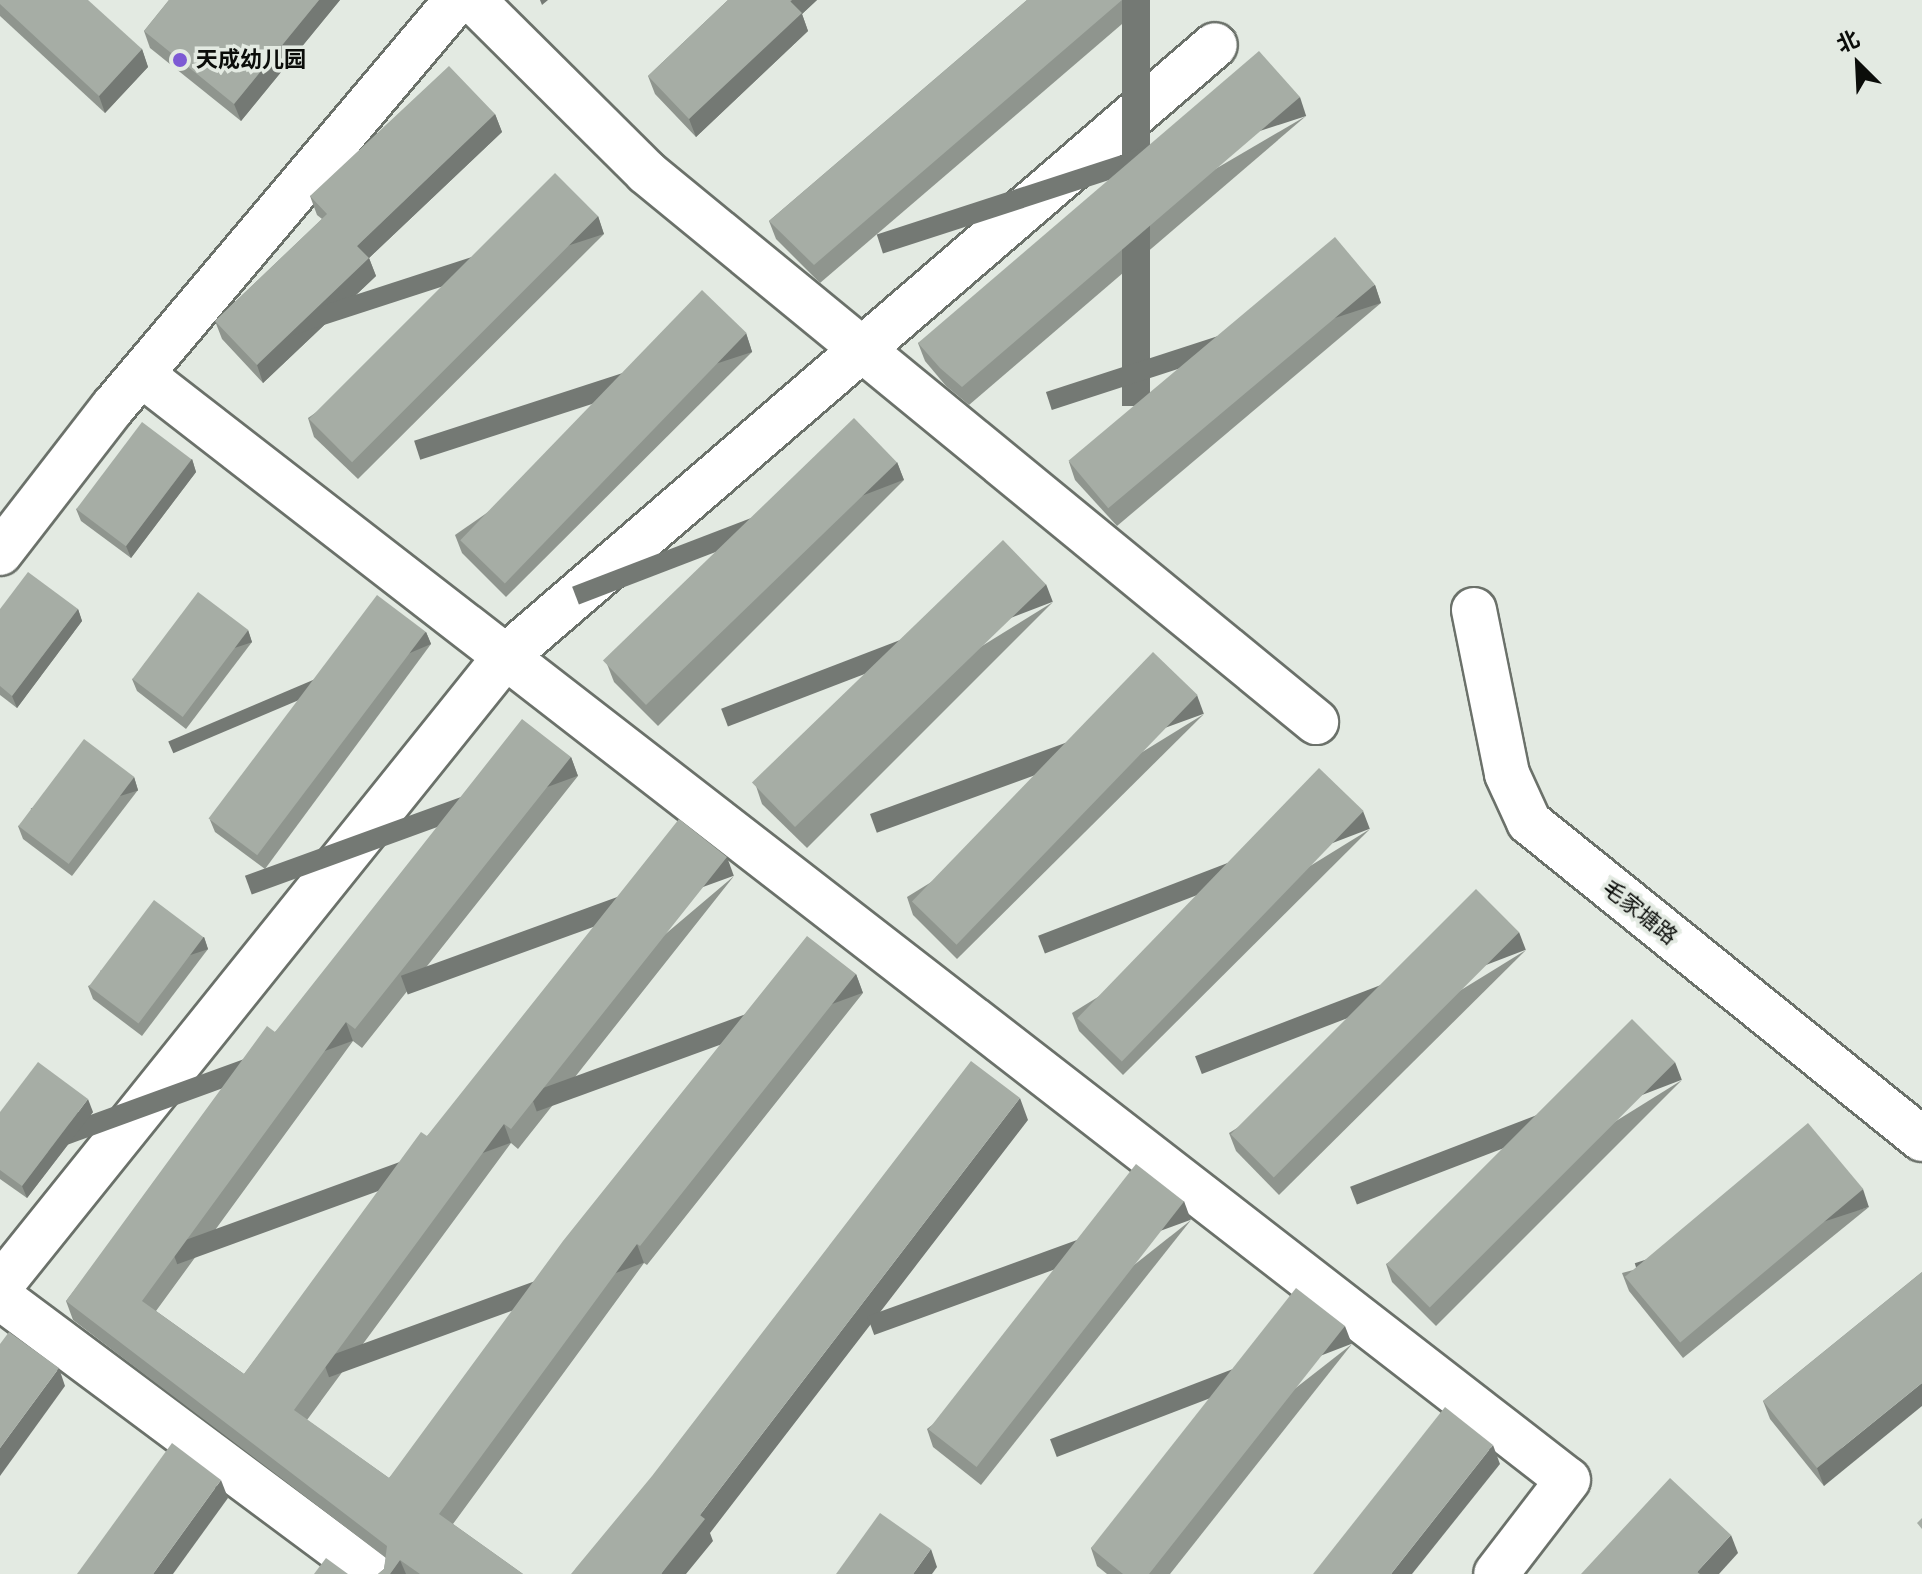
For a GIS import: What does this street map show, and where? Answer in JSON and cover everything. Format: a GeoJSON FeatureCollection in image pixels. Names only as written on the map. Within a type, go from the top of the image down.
{"type":"FeatureCollection","features":[{"type":"Feature","properties":{"kind":"street"},"geometry":{"type":"LineString","coordinates":[[0,553],[141,374],[457,0]]}},
{"type":"Feature","properties":{"kind":"street"},"geometry":{"type":"LineString","coordinates":[[473,0],[646,172],[1316,722]]}},
{"type":"Feature","properties":{"kind":"street"},"geometry":{"type":"LineString","coordinates":[[0,1286],[505,657],[1215,45]]}},
{"type":"Feature","properties":{"kind":"street"},"geometry":{"type":"LineString","coordinates":[[141,374],[1568,1480],[1496,1574]]}},
{"type":"Feature","properties":{"kind":"street","name":"毛家塘路"},"geometry":{"type":"LineString","coordinates":[[1474,610],[1507,774],[1529,822],[1922,1139]]}},
{"type":"Feature","properties":{"kind":"street"},"geometry":{"type":"LineString","coordinates":[[0,1297],[371,1574]]}},
{"type":"Feature","properties":{"kind":"building"},"geometry":{"type":"Polygon","coordinates":[[[0,0],[88,0],[142,49],[99,96],[0,4],[0,0]]]}},
{"type":"Feature","properties":{"kind":"building"},"geometry":{"type":"Polygon","coordinates":[[[169,0],[319,0],[234,104],[144,31],[169,0]]]}},
{"type":"Feature","properties":{"kind":"building"},"geometry":{"type":"Polygon","coordinates":[[[728,0],[792,0],[802,13],[689,119],[648,76],[728,0]]]}},
{"type":"Feature","properties":{"kind":"building"},"geometry":{"type":"Polygon","coordinates":[[[1027,0],[1122,0],[814,265],[769,221],[1027,0]]]}},
{"type":"Feature","properties":{"kind":"building"},"geometry":{"type":"Polygon","coordinates":[[[1259,51],[1300,97],[962,387],[940,368],[918,343],[1259,51]]]}},
{"type":"Feature","properties":{"kind":"building"},"geometry":{"type":"Polygon","coordinates":[[[449,66],[495,114],[357,246],[369,258],[257,365],[215,321],[327,214],[310,196],[449,66]]]}},
{"type":"Feature","properties":{"kind":"building"},"geometry":{"type":"Polygon","coordinates":[[[555,173],[598,216],[352,462],[309,419],[555,173]]]}},
{"type":"Feature","properties":{"kind":"building"},"geometry":{"type":"Polygon","coordinates":[[[1335,237],[1375,284],[1108,508],[1068,461],[1335,237]]]}},
{"type":"Feature","properties":{"kind":"building"},"geometry":{"type":"Polygon","coordinates":[[[702,290],[747,333],[505,583],[460,540],[702,290]]]}},
{"type":"Feature","properties":{"kind":"building"},"geometry":{"type":"Polygon","coordinates":[[[854,418],[897,463],[646,705],[603,660],[854,418]]]}},
{"type":"Feature","properties":{"kind":"building"},"geometry":{"type":"Polygon","coordinates":[[[142,422],[192,459],[126,546],[76,509],[142,422]]]}},
{"type":"Feature","properties":{"kind":"building"},"geometry":{"type":"Polygon","coordinates":[[[1003,540],[1046,585],[795,827],[752,782],[1003,540]]]}},
{"type":"Feature","properties":{"kind":"building"},"geometry":{"type":"Polygon","coordinates":[[[28,572],[78,609],[12,696],[0,686],[0,609],[28,572]]]}},
{"type":"Feature","properties":{"kind":"building"},"geometry":{"type":"Polygon","coordinates":[[[198,592],[248,630],[183,717],[132,679],[198,592]]]}},
{"type":"Feature","properties":{"kind":"building"},"geometry":{"type":"Polygon","coordinates":[[[377,595],[426,632],[257,855],[208,819],[377,595]]]}},
{"type":"Feature","properties":{"kind":"building"},"geometry":{"type":"Polygon","coordinates":[[[1153,652],[1198,695],[957,945],[912,902],[1153,652]]]}},
{"type":"Feature","properties":{"kind":"building"},"geometry":{"type":"Polygon","coordinates":[[[522,719],[571,757],[355,1029],[346,1022],[142,1301],[244,1374],[421,1132],[427,1136],[679,819],[727,857],[511,1129],[504,1124],[294,1410],[389,1478],[563,1241],[807,936],[856,974],[640,1246],[637,1244],[439,1514],[523,1574],[420,1574],[400,1560],[390,1574],[378,1574],[384,1569],[387,1546],[66,1301],[267,1026],[275,1032],[522,719]]]}},
{"type":"Feature","properties":{"kind":"building"},"geometry":{"type":"Polygon","coordinates":[[[84,739],[134,777],[69,864],[18,826],[84,739]]]}},
{"type":"Feature","properties":{"kind":"building"},"geometry":{"type":"Polygon","coordinates":[[[1319,768],[1364,811],[1122,1061],[1077,1018],[1319,768]]]}},
{"type":"Feature","properties":{"kind":"building"},"geometry":{"type":"Polygon","coordinates":[[[1476,889],[1519,932],[1274,1177],[1231,1134],[1476,889]]]}},
{"type":"Feature","properties":{"kind":"building"},"geometry":{"type":"Polygon","coordinates":[[[154,900],[204,937],[139,1024],[89,986],[154,900]]]}},
{"type":"Feature","properties":{"kind":"building"},"geometry":{"type":"Polygon","coordinates":[[[1632,1019],[1675,1062],[1430,1307],[1387,1264],[1632,1019]]]}},
{"type":"Feature","properties":{"kind":"building"},"geometry":{"type":"Polygon","coordinates":[[[971,1061],[1020,1098],[700,1515],[705,1519],[661,1574],[571,1574],[652,1476],[971,1061]]]}},
{"type":"Feature","properties":{"kind":"building"},"geometry":{"type":"Polygon","coordinates":[[[38,1062],[88,1099],[22,1186],[0,1170],[0,1112],[38,1062]]]}},
{"type":"Feature","properties":{"kind":"building"},"geometry":{"type":"Polygon","coordinates":[[[1808,1123],[1863,1189],[1680,1343],[1625,1277],[1808,1123]]]}},
{"type":"Feature","properties":{"kind":"building"},"geometry":{"type":"Polygon","coordinates":[[[1136,1164],[1184,1202],[977,1467],[929,1430],[1136,1164]]]}},
{"type":"Feature","properties":{"kind":"building"},"geometry":{"type":"Polygon","coordinates":[[[1922,1272],[1922,1383],[1817,1468],[1763,1401],[1922,1272]]]}},
{"type":"Feature","properties":{"kind":"building"},"geometry":{"type":"Polygon","coordinates":[[[1296,1288],[1345,1326],[1149,1574],[1123,1574],[1091,1548],[1296,1288]]]}},
{"type":"Feature","properties":{"kind":"building"},"geometry":{"type":"Polygon","coordinates":[[[9,1332],[59,1368],[0,1448],[0,1344],[9,1332]]]}},
{"type":"Feature","properties":{"kind":"building"},"geometry":{"type":"Polygon","coordinates":[[[1445,1407],[1493,1445],[1391,1574],[1313,1574],[1445,1407]]]}},
{"type":"Feature","properties":{"kind":"building"},"geometry":{"type":"Polygon","coordinates":[[[172,1443],[221,1480],[153,1574],[77,1574],[172,1443]]]}},
{"type":"Feature","properties":{"kind":"building"},"geometry":{"type":"Polygon","coordinates":[[[1670,1478],[1731,1535],[1697,1572],[1700,1574],[1581,1574],[1670,1478]]]}},
{"type":"Feature","properties":{"kind":"building"},"geometry":{"type":"Polygon","coordinates":[[[880,1513],[931,1549],[913,1574],[836,1574],[880,1513]]]}},
{"type":"Feature","properties":{"kind":"building"},"geometry":{"type":"Polygon","coordinates":[[[326,1558],[348,1574],[314,1574],[326,1558]]]}},
{"type":"Feature","properties":{"kind":"place","name":"天成幼儿园"},"geometry":{"type":"Point","coordinates":[180,60]}}]}
